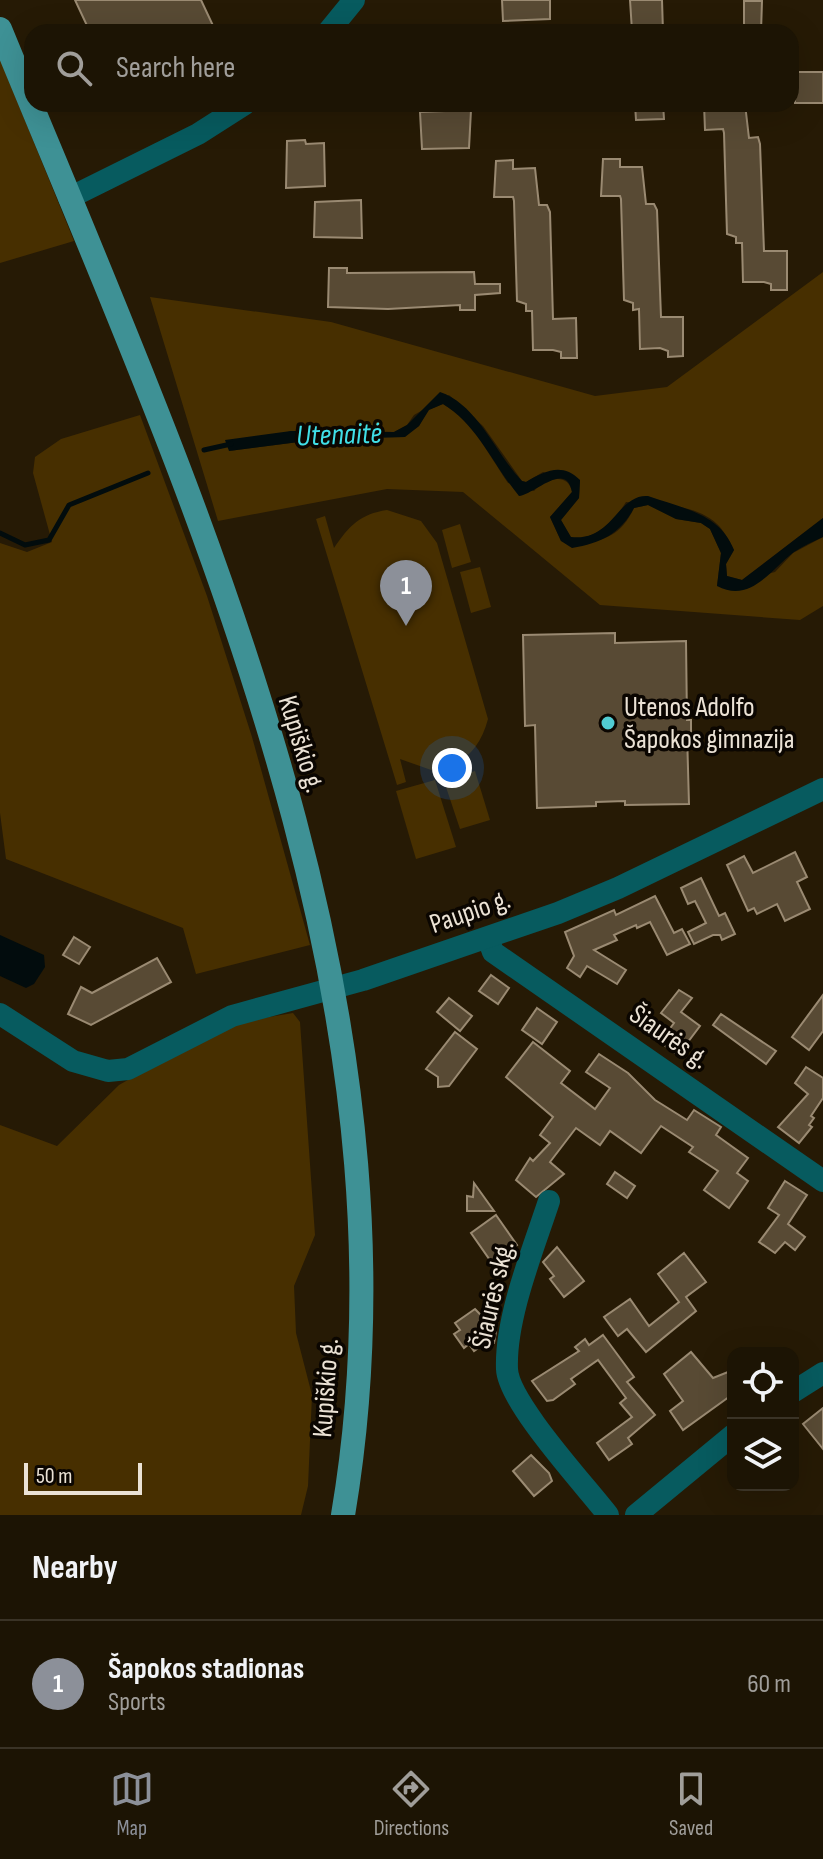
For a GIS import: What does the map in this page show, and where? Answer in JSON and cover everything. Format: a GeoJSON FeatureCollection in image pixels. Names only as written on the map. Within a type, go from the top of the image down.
{"type":"FeatureCollection","features":[{"type":"Feature","properties":{"kind":"main road","name":"Kupiškio g."},"geometry":{"type":"LineString","coordinates":[[0,29],[24,88]]}},
{"type":"Feature","properties":{"kind":"main road","name":"Kupiškio g."},"geometry":{"type":"LineString","coordinates":[[34,112],[130,341],[225,596],[288,803],[335,989],[356,1140],[362,1252],[360,1349],[343,1515]]}},
{"type":"Feature","properties":{"kind":"street"},"geometry":{"type":"LineString","coordinates":[[334,24],[354,0]]}},
{"type":"Feature","properties":{"kind":"street"},"geometry":{"type":"LineString","coordinates":[[69,198],[198,134],[232,112]]}},
{"type":"Feature","properties":{"kind":"street","name":"Paupio g."},"geometry":{"type":"LineString","coordinates":[[0,1014],[73,1061],[108,1071],[128,1069],[232,1016],[335,989],[488,938],[618,888],[823,789]]}},
{"type":"Feature","properties":{"kind":"street","name":"Šiaurės g."},"geometry":{"type":"LineString","coordinates":[[488,938],[493,952],[823,1181]]}},
{"type":"Feature","properties":{"kind":"street","name":"Šiaurės skg."},"geometry":{"type":"LineString","coordinates":[[549,1201],[517,1298],[506,1370],[518,1401],[608,1515]]}},
{"type":"Feature","properties":{"kind":"street"},"geometry":{"type":"LineString","coordinates":[[799,1388],[823,1373]]}},
{"type":"Feature","properties":{"kind":"street"},"geometry":{"type":"LineString","coordinates":[[636,1515],[727,1440]]}},
{"type":"Feature","properties":{"kind":"shaded area"},"geometry":{"type":"Polygon","coordinates":[[[0,59],[74,241],[0,263],[0,59]]]}},
{"type":"Feature","properties":{"kind":"shaded area"},"geometry":{"type":"Polygon","coordinates":[[[823,272],[823,518],[742,580],[775,572],[793,553],[823,537],[823,606],[800,620],[600,605],[463,492],[387,489],[218,521],[150,297],[331,322],[595,396],[667,387],[823,272]],[[449,395],[414,415],[407,425],[394,432],[291,431],[229,451],[322,439],[404,437],[419,426],[428,410],[443,404],[472,430],[508,483],[534,491],[556,479],[570,485],[572,492],[550,517],[561,541],[584,542],[604,538],[621,528],[634,508],[648,505],[676,519],[701,523],[710,529],[721,553],[717,586],[742,580],[727,576],[726,564],[734,550],[722,529],[708,517],[686,508],[626,502],[604,528],[589,536],[571,538],[561,520],[579,498],[580,480],[543,472],[526,482],[522,481],[483,426],[449,395]]]}},
{"type":"Feature","properties":{"kind":"shaded area"},"geometry":{"type":"Polygon","coordinates":[[[140,415],[207,596],[252,737],[310,945],[196,974],[183,928],[6,859],[0,813],[0,543],[27,552],[52,542],[33,473],[35,457],[61,439],[140,415]]]}},
{"type":"Feature","properties":{"kind":"shaded area"},"geometry":{"type":"Polygon","coordinates":[[[387,510],[421,521],[437,543],[488,719],[475,747],[454,764],[434,771],[400,759],[406,782],[397,785],[316,519],[325,516],[334,548],[356,522],[387,510]]]}},
{"type":"Feature","properties":{"kind":"shaded area"},"geometry":{"type":"Polygon","coordinates":[[[460,524],[471,562],[452,568],[442,530],[460,524]]]}},
{"type":"Feature","properties":{"kind":"shaded area"},"geometry":{"type":"Polygon","coordinates":[[[480,567],[491,607],[471,613],[460,572],[480,567]]]}},
{"type":"Feature","properties":{"kind":"shaded area"},"geometry":{"type":"Polygon","coordinates":[[[475,771],[490,820],[460,829],[444,781],[475,771]]]}},
{"type":"Feature","properties":{"kind":"shaded area"},"geometry":{"type":"Polygon","coordinates":[[[435,780],[456,847],[416,859],[396,791],[435,780]]]}},
{"type":"Feature","properties":{"kind":"shaded area"},"geometry":{"type":"Polygon","coordinates":[[[293,1013],[300,1022],[315,1235],[294,1286],[296,1333],[312,1395],[308,1486],[301,1515],[0,1515],[0,1125],[57,1146],[119,1085],[227,1024],[293,1013]]]}},
{"type":"Feature","properties":{"kind":"water"},"geometry":{"type":"Polygon","coordinates":[[[440,392],[453,398],[476,418],[522,481],[553,470],[567,471],[580,480],[579,498],[561,520],[571,537],[585,537],[596,532],[629,502],[648,496],[698,514],[719,528],[734,550],[726,564],[727,576],[742,580],[823,518],[823,537],[794,552],[760,582],[740,591],[717,586],[721,553],[710,529],[701,523],[676,519],[648,505],[634,508],[609,536],[572,548],[561,541],[550,517],[572,492],[569,483],[557,479],[519,496],[476,434],[443,404],[429,410],[419,426],[405,437],[322,439],[229,451],[225,440],[291,431],[394,432],[407,425],[440,392]]]}},
{"type":"Feature","properties":{"kind":"water"},"geometry":{"type":"Polygon","coordinates":[[[0,935],[44,955],[45,967],[34,984],[26,988],[0,976],[0,935]]]}},
{"type":"Feature","properties":{"kind":"building"},"geometry":{"type":"Polygon","coordinates":[[[75,0],[201,0],[212,24],[86,24],[75,0]]]}},
{"type":"Feature","properties":{"kind":"building"},"geometry":{"type":"Polygon","coordinates":[[[502,0],[550,0],[550,19],[503,21],[502,0]]]}},
{"type":"Feature","properties":{"kind":"building"},"geometry":{"type":"Polygon","coordinates":[[[630,0],[662,0],[663,24],[632,24],[630,0]]]}},
{"type":"Feature","properties":{"kind":"building"},"geometry":{"type":"Polygon","coordinates":[[[744,1],[762,1],[761,24],[744,24],[744,1]]]}},
{"type":"Feature","properties":{"kind":"building"},"geometry":{"type":"Polygon","coordinates":[[[799,72],[823,72],[823,103],[799,103],[799,72]]]}},
{"type":"Feature","properties":{"kind":"building"},"geometry":{"type":"Polygon","coordinates":[[[420,112],[471,112],[469,148],[422,149],[420,112]]]}},
{"type":"Feature","properties":{"kind":"building"},"geometry":{"type":"Polygon","coordinates":[[[636,112],[664,112],[664,119],[636,120],[636,112]]]}},
{"type":"Feature","properties":{"kind":"building"},"geometry":{"type":"Polygon","coordinates":[[[704,112],[746,112],[749,138],[758,137],[760,144],[764,251],[787,251],[787,290],[771,290],[771,284],[764,282],[743,282],[742,243],[736,243],[736,237],[727,234],[723,129],[705,130],[704,112]]]}},
{"type":"Feature","properties":{"kind":"building"},"geometry":{"type":"Polygon","coordinates":[[[305,140],[306,144],[324,143],[325,186],[286,188],[287,141],[305,140]]]}},
{"type":"Feature","properties":{"kind":"building"},"geometry":{"type":"Polygon","coordinates":[[[603,159],[620,159],[620,167],[642,167],[646,204],[654,204],[657,210],[661,317],[683,317],[683,356],[668,357],[668,351],[660,348],[640,349],[639,309],[633,310],[633,303],[624,300],[621,199],[620,196],[601,196],[603,159]]]}},
{"type":"Feature","properties":{"kind":"building"},"geometry":{"type":"Polygon","coordinates":[[[513,160],[513,169],[535,168],[539,205],[547,205],[550,212],[553,319],[576,318],[577,358],[561,358],[561,352],[553,350],[533,350],[532,311],[526,311],[526,304],[517,301],[514,201],[513,197],[494,197],[496,161],[513,160]]]}},
{"type":"Feature","properties":{"kind":"building"},"geometry":{"type":"Polygon","coordinates":[[[361,200],[362,238],[314,237],[315,202],[361,200]]]}},
{"type":"Feature","properties":{"kind":"building"},"geometry":{"type":"Polygon","coordinates":[[[329,268],[347,268],[347,273],[474,272],[475,284],[500,284],[500,293],[475,295],[475,310],[460,310],[460,305],[388,309],[328,307],[329,268]]]}},
{"type":"Feature","properties":{"kind":"building","name":"Utenos Adolfo Šapokos gimnazija"},"geometry":{"type":"Polygon","coordinates":[[[615,633],[615,643],[686,641],[687,720],[691,720],[691,733],[687,733],[689,804],[625,805],[625,801],[596,802],[596,806],[537,808],[535,725],[525,726],[523,635],[615,633]]]}},
{"type":"Feature","properties":{"kind":"building"},"geometry":{"type":"Polygon","coordinates":[[[795,852],[807,877],[797,882],[810,909],[785,921],[777,904],[757,914],[754,908],[748,911],[727,865],[744,856],[753,873],[795,852]]]}},
{"type":"Feature","properties":{"kind":"building"},"geometry":{"type":"Polygon","coordinates":[[[701,878],[719,916],[725,913],[735,934],[722,940],[720,935],[713,935],[694,944],[688,932],[706,923],[695,901],[688,904],[681,888],[701,878]]]}},
{"type":"Feature","properties":{"kind":"building"},"geometry":{"type":"Polygon","coordinates":[[[655,896],[674,933],[682,929],[690,944],[667,955],[650,922],[614,935],[617,940],[594,950],[626,970],[617,984],[587,966],[580,977],[567,968],[574,956],[565,932],[614,910],[616,915],[655,896]]]}},
{"type":"Feature","properties":{"kind":"building"},"geometry":{"type":"Polygon","coordinates":[[[74,937],[90,947],[79,964],[63,955],[74,937]]]}},
{"type":"Feature","properties":{"kind":"building"},"geometry":{"type":"Polygon","coordinates":[[[157,958],[171,982],[91,1025],[68,1014],[81,987],[92,993],[157,958]]]}},
{"type":"Feature","properties":{"kind":"building"},"geometry":{"type":"Polygon","coordinates":[[[491,975],[509,988],[498,1004],[479,991],[491,975]]]}},
{"type":"Feature","properties":{"kind":"building"},"geometry":{"type":"Polygon","coordinates":[[[679,990],[692,998],[681,1012],[700,1026],[678,1055],[660,1042],[674,1023],[661,1013],[679,990]]]}},
{"type":"Feature","properties":{"kind":"building"},"geometry":{"type":"Polygon","coordinates":[[[823,995],[823,1031],[809,1050],[792,1037],[823,995]]]}},
{"type":"Feature","properties":{"kind":"building"},"geometry":{"type":"Polygon","coordinates":[[[449,998],[472,1016],[460,1031],[437,1012],[449,998]]]}},
{"type":"Feature","properties":{"kind":"building"},"geometry":{"type":"Polygon","coordinates":[[[537,1008],[557,1022],[542,1044],[522,1030],[537,1008]]]}},
{"type":"Feature","properties":{"kind":"building"},"geometry":{"type":"Polygon","coordinates":[[[721,1014],[776,1051],[766,1064],[713,1025],[721,1014]]]}},
{"type":"Feature","properties":{"kind":"building"},"geometry":{"type":"Polygon","coordinates":[[[455,1032],[477,1049],[449,1086],[438,1087],[438,1077],[426,1069],[455,1032]]]}},
{"type":"Feature","properties":{"kind":"building"},"geometry":{"type":"Polygon","coordinates":[[[533,1042],[570,1071],[561,1083],[595,1109],[610,1088],[586,1072],[599,1054],[628,1073],[655,1100],[687,1120],[694,1110],[721,1127],[716,1135],[748,1158],[737,1173],[748,1181],[729,1208],[704,1190],[718,1171],[689,1152],[693,1147],[661,1126],[641,1153],[610,1131],[600,1145],[576,1128],[550,1162],[564,1174],[536,1197],[516,1180],[530,1158],[533,1161],[550,1143],[540,1135],[553,1117],[506,1077],[533,1042]]]}},
{"type":"Feature","properties":{"kind":"building"},"geometry":{"type":"Polygon","coordinates":[[[806,1067],[823,1078],[823,1098],[811,1116],[814,1118],[809,1125],[812,1127],[799,1143],[778,1127],[808,1094],[795,1083],[806,1067]]]}},
{"type":"Feature","properties":{"kind":"building"},"geometry":{"type":"Polygon","coordinates":[[[615,1172],[635,1186],[627,1198],[607,1184],[615,1172]]]}},
{"type":"Feature","properties":{"kind":"building"},"geometry":{"type":"Polygon","coordinates":[[[785,1181],[807,1195],[788,1224],[805,1237],[795,1250],[785,1242],[775,1253],[759,1242],[779,1215],[768,1208],[785,1181]]]}},
{"type":"Feature","properties":{"kind":"building"},"geometry":{"type":"Polygon","coordinates":[[[474,1183],[494,1211],[467,1211],[467,1196],[473,1197],[474,1183]]]}},
{"type":"Feature","properties":{"kind":"building"},"geometry":{"type":"Polygon","coordinates":[[[496,1215],[517,1245],[492,1263],[471,1233],[496,1215]]]}},
{"type":"Feature","properties":{"kind":"building"},"geometry":{"type":"Polygon","coordinates":[[[557,1247],[584,1281],[564,1297],[550,1279],[554,1276],[543,1262],[557,1247]]]}},
{"type":"Feature","properties":{"kind":"building"},"geometry":{"type":"Polygon","coordinates":[[[684,1253],[706,1282],[686,1297],[696,1311],[646,1352],[627,1329],[618,1336],[604,1317],[630,1299],[649,1326],[679,1302],[658,1274],[684,1253]]]}},
{"type":"Feature","properties":{"kind":"building"},"geometry":{"type":"Polygon","coordinates":[[[475,1309],[496,1331],[494,1343],[490,1346],[487,1342],[474,1351],[469,1344],[464,1348],[454,1334],[460,1330],[455,1323],[475,1309]]]}},
{"type":"Feature","properties":{"kind":"building"},"geometry":{"type":"Polygon","coordinates":[[[603,1335],[634,1377],[627,1382],[655,1415],[628,1438],[632,1444],[609,1460],[597,1443],[632,1417],[620,1403],[626,1398],[598,1360],[571,1379],[575,1384],[553,1400],[547,1401],[532,1381],[579,1351],[575,1347],[585,1339],[589,1345],[603,1335]]]}},
{"type":"Feature","properties":{"kind":"building"},"geometry":{"type":"Polygon","coordinates":[[[691,1352],[713,1378],[727,1372],[727,1398],[683,1430],[670,1411],[683,1401],[664,1374],[691,1352]]]}},
{"type":"Feature","properties":{"kind":"building"},"geometry":{"type":"Polygon","coordinates":[[[823,1408],[823,1449],[803,1424],[823,1408]]]}},
{"type":"Feature","properties":{"kind":"building"},"geometry":{"type":"Polygon","coordinates":[[[531,1455],[549,1473],[552,1481],[534,1496],[513,1471],[531,1455]]]}},
{"type":"Feature","properties":{"kind":"waterway","name":"Utenaitė"},"geometry":{"type":"LineString","coordinates":[[204,450],[231,444]]}},
{"type":"Feature","properties":{"kind":"waterway","name":"Utenaitė"},"geometry":{"type":"LineString","coordinates":[[0,533],[25,545],[49,540],[69,505],[148,473]]}},
{"type":"Feature","properties":{"kind":"place","name":"Šapokos stadionas"},"geometry":{"type":"Point","coordinates":[406,626]}},
{"type":"Feature","properties":{"kind":"place","name":"Utenos Adolfo Šapokos gimnazija"},"geometry":{"type":"Point","coordinates":[608,723]}}]}
